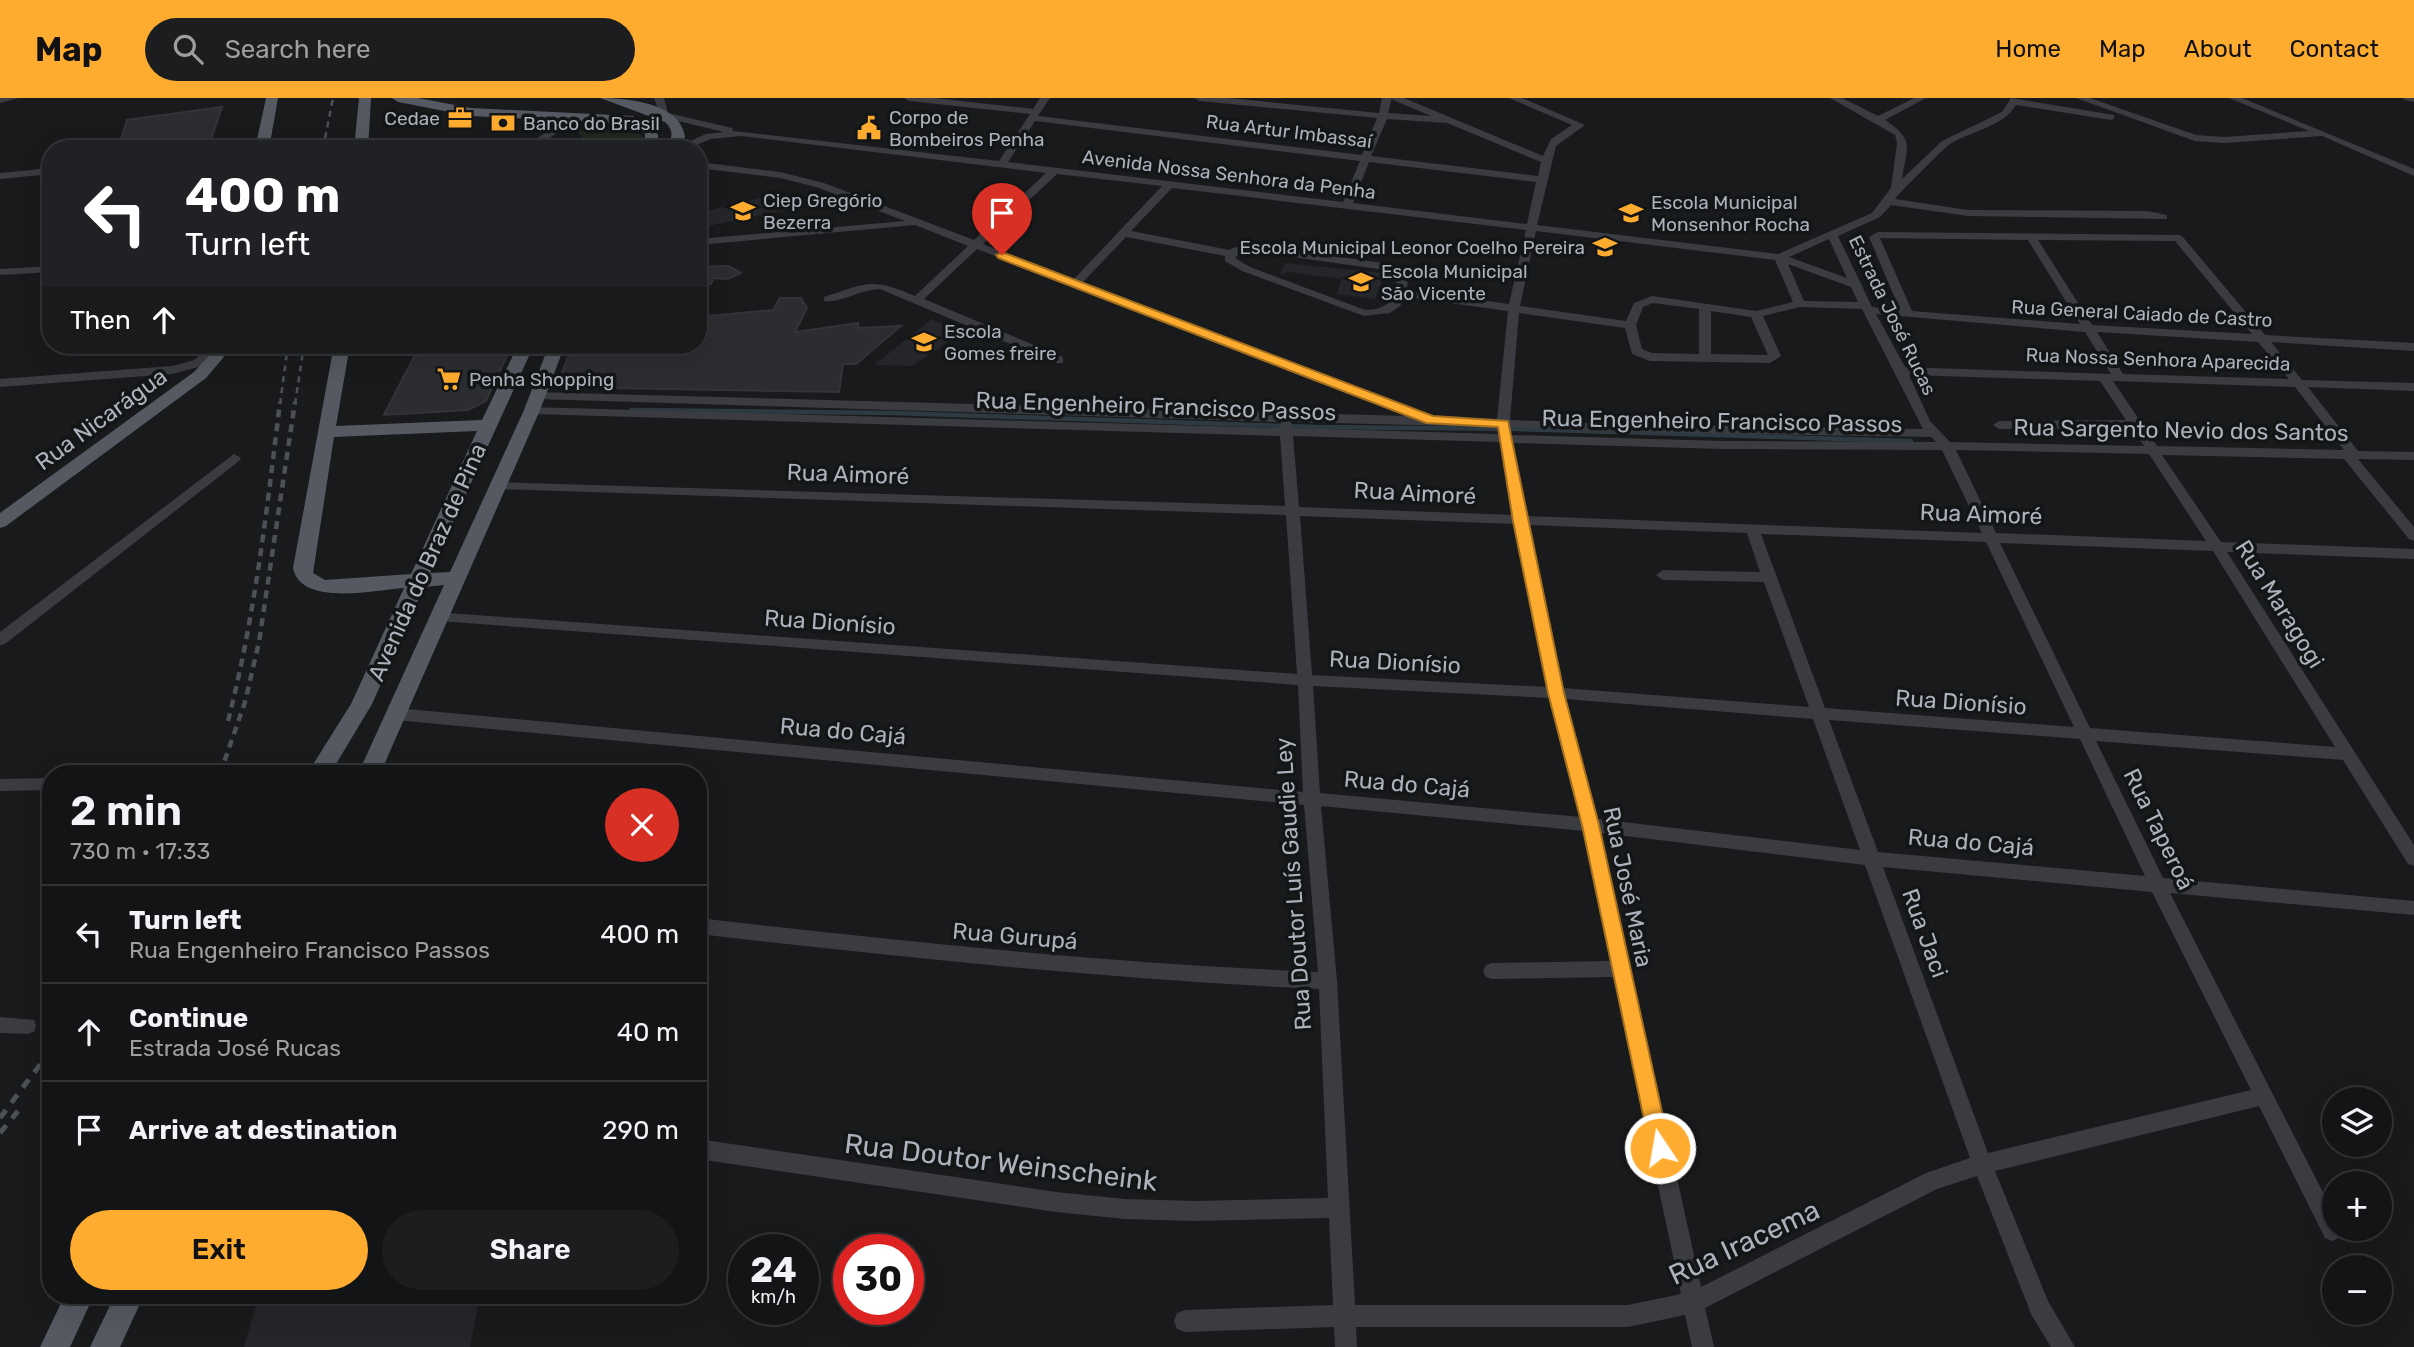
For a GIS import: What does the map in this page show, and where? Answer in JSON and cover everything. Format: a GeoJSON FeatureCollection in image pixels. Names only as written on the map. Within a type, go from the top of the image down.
{"type":"FeatureCollection","features":[{"type":"Feature","properties":{"kind":"main road"},"geometry":{"type":"LineString","coordinates":[[264,140],[272,98]]}},
{"type":"Feature","properties":{"kind":"main road"},"geometry":{"type":"LineString","coordinates":[[362,140],[365,98]]}},
{"type":"Feature","properties":{"kind":"main road"},"geometry":{"type":"LineString","coordinates":[[398,98],[471,113],[577,116],[639,122],[652,132],[652,140]]}},
{"type":"Feature","properties":{"kind":"main road"},"geometry":{"type":"LineString","coordinates":[[606,98],[664,115],[676,124],[679,130],[678,140]]}},
{"type":"Feature","properties":{"kind":"main road","name":"Rua Nicarágua"},"geometry":{"type":"LineString","coordinates":[[0,522],[200,375],[215,354]]}},
{"type":"Feature","properties":{"kind":"main road"},"geometry":{"type":"LineString","coordinates":[[341,354],[302,568],[304,577],[322,587],[454,578]]}},
{"type":"Feature","properties":{"kind":"main road","name":"Avenida do Braz de Pina"},"geometry":{"type":"LineString","coordinates":[[324,765],[354,721],[391,645],[417,580],[522,354]]}},
{"type":"Feature","properties":{"kind":"main road","name":"Avenida do Braz de Pina"},"geometry":{"type":"LineString","coordinates":[[373,765],[454,578],[535,402],[553,354]]}},
{"type":"Feature","properties":{"kind":"main road"},"geometry":{"type":"LineString","coordinates":[[328,432],[489,425]]}},
{"type":"Feature","properties":{"kind":"main road"},"geometry":{"type":"LineString","coordinates":[[55,1347],[76,1304]]}},
{"type":"Feature","properties":{"kind":"main road"},"geometry":{"type":"LineString","coordinates":[[105,1347],[126,1304]]}},
{"type":"Feature","properties":{"kind":"street"},"geometry":{"type":"LineString","coordinates":[[0,100],[14,98]]}},
{"type":"Feature","properties":{"kind":"street"},"geometry":{"type":"LineString","coordinates":[[659,98],[664,115],[741,133]]}},
{"type":"Feature","properties":{"kind":"street","name":"Rua Artur Imbassaí"},"geometry":{"type":"LineString","coordinates":[[909,98],[1544,180]]}},
{"type":"Feature","properties":{"kind":"street"},"geometry":{"type":"LineString","coordinates":[[1001,165],[1045,98]]}},
{"type":"Feature","properties":{"kind":"street"},"geometry":{"type":"LineString","coordinates":[[1199,98],[1448,120]]}},
{"type":"Feature","properties":{"kind":"street"},"geometry":{"type":"LineString","coordinates":[[1346,206],[1383,116],[1387,98]]}},
{"type":"Feature","properties":{"kind":"street"},"geometry":{"type":"LineString","coordinates":[[1396,98],[1546,161],[1550,146],[1557,136],[1580,125],[1514,98]]}},
{"type":"Feature","properties":{"kind":"street","name":"Estrada José Rucas"},"geometry":{"type":"LineString","coordinates":[[1835,98],[1878,120],[1899,134],[1901,139],[1896,188],[1889,201],[1876,215],[1833,236],[1924,423],[1947,446]]}},
{"type":"Feature","properties":{"kind":"street"},"geometry":{"type":"LineString","coordinates":[[1878,120],[1921,98]]}},
{"type":"Feature","properties":{"kind":"street"},"geometry":{"type":"LineString","coordinates":[[2081,98],[2176,133]]}},
{"type":"Feature","properties":{"kind":"street"},"geometry":{"type":"LineString","coordinates":[[2234,98],[2414,173]]}},
{"type":"Feature","properties":{"kind":"street"},"geometry":{"type":"LineString","coordinates":[[2409,98],[2414,99]]}},
{"type":"Feature","properties":{"kind":"street"},"geometry":{"type":"LineString","coordinates":[[1896,188],[1913,176],[1945,143],[2006,114],[2014,100],[2089,113],[2176,133],[2224,140],[2323,133]]}},
{"type":"Feature","properties":{"kind":"street"},"geometry":{"type":"LineString","coordinates":[[540,140],[577,116]]}},
{"type":"Feature","properties":{"kind":"street","name":"Avenida Nossa Senhora da Penha"},"geometry":{"type":"LineString","coordinates":[[698,140],[709,136],[741,133],[1779,257],[1856,285]]}},
{"type":"Feature","properties":{"kind":"street","name":"Rua José Maria"},"geometry":{"type":"LineString","coordinates":[[1546,161],[1544,180],[1514,307],[1504,430],[1556,693],[1591,825],[1703,1347]]}},
{"type":"Feature","properties":{"kind":"street"},"geometry":{"type":"LineString","coordinates":[[707,165],[801,180],[836,191],[913,223],[1431,420]]}},
{"type":"Feature","properties":{"kind":"street"},"geometry":{"type":"LineString","coordinates":[[917,300],[978,246],[1054,171]]}},
{"type":"Feature","properties":{"kind":"street"},"geometry":{"type":"LineString","coordinates":[[0,176],[42,172]]}},
{"type":"Feature","properties":{"kind":"street"},"geometry":{"type":"LineString","coordinates":[[1076,284],[1169,185]]}},
{"type":"Feature","properties":{"kind":"street"},"geometry":{"type":"LineString","coordinates":[[1889,201],[1968,214],[2148,214],[2163,217]]}},
{"type":"Feature","properties":{"kind":"street"},"geometry":{"type":"LineString","coordinates":[[707,241],[913,223]]}},
{"type":"Feature","properties":{"kind":"street"},"geometry":{"type":"LineString","coordinates":[[1123,233],[1231,254],[1250,248],[1384,266],[1399,271],[1403,293],[1388,311],[1378,314],[1364,313],[1246,269],[1231,262],[1231,254]]}},
{"type":"Feature","properties":{"kind":"street"},"geometry":{"type":"LineString","coordinates":[[1800,304],[1779,257],[1833,236],[1875,238],[1885,233],[2178,238],[2301,383],[2414,536]]}},
{"type":"Feature","properties":{"kind":"street"},"geometry":{"type":"LineString","coordinates":[[2030,235],[2119,377]]}},
{"type":"Feature","properties":{"kind":"street"},"geometry":{"type":"LineString","coordinates":[[1875,238],[1908,314]]}},
{"type":"Feature","properties":{"kind":"street"},"geometry":{"type":"LineString","coordinates":[[0,272],[42,270]]}},
{"type":"Feature","properties":{"kind":"street"},"geometry":{"type":"LineString","coordinates":[[828,299],[876,285],[1059,360]]}},
{"type":"Feature","properties":{"kind":"street"},"geometry":{"type":"LineString","coordinates":[[1403,293],[1630,325],[1636,351],[1643,355],[1705,359],[1774,357],[1756,314]]}},
{"type":"Feature","properties":{"kind":"street","name":"Rua General Caiado de Castro"},"geometry":{"type":"LineString","coordinates":[[1630,325],[1638,304],[1646,300],[1756,314],[1779,311],[1800,304],[2090,329],[2414,347]]}},
{"type":"Feature","properties":{"kind":"street"},"geometry":{"type":"LineString","coordinates":[[1705,307],[1705,359]]}},
{"type":"Feature","properties":{"kind":"street"},"geometry":{"type":"LineString","coordinates":[[0,383],[172,370],[198,363],[209,354]]}},
{"type":"Feature","properties":{"kind":"street","name":"Rua Nossa Senhora Aparecida"},"geometry":{"type":"LineString","coordinates":[[1901,371],[2414,387]]}},
{"type":"Feature","properties":{"kind":"street","name":"Rua Maragogi"},"geometry":{"type":"LineString","coordinates":[[2104,377],[2216,545],[2414,859]]}},
{"type":"Feature","properties":{"kind":"street"},"geometry":{"type":"LineString","coordinates":[[587,411],[595,397]]}},
{"type":"Feature","properties":{"kind":"street","name":"Rua Engenheiro Francisco Passos"},"geometry":{"type":"LineString","coordinates":[[535,402],[595,397],[921,414]]}},
{"type":"Feature","properties":{"kind":"street","name":"Rua Engenheiro Francisco Passos"},"geometry":{"type":"LineString","coordinates":[[535,402],[587,411],[921,414],[1504,430],[1616,428],[1933,433]]}},
{"type":"Feature","properties":{"kind":"street","name":"Rua Engenheiro Francisco Passos"},"geometry":{"type":"LineString","coordinates":[[1286,425],[1431,420],[1504,430],[1723,445],[1947,446]]}},
{"type":"Feature","properties":{"kind":"street"},"geometry":{"type":"LineString","coordinates":[[1998,425],[2136,424]]}},
{"type":"Feature","properties":{"kind":"street","name":"Rua Doutor Luís Gaudie Ley"},"geometry":{"type":"LineString","coordinates":[[1286,425],[1311,800],[1328,981],[1346,1347]]}},
{"type":"Feature","properties":{"kind":"street","name":"Rua Sargento Nevio dos Santos"},"geometry":{"type":"LineString","coordinates":[[1947,446],[2414,456]]}},
{"type":"Feature","properties":{"kind":"street","name":"Rua Taperoá"},"geometry":{"type":"LineString","coordinates":[[1947,446],[2156,882],[2322,1211]]}},
{"type":"Feature","properties":{"kind":"street"},"geometry":{"type":"LineString","coordinates":[[0,640],[234,458]]}},
{"type":"Feature","properties":{"kind":"street","name":"Rua Aimoré"},"geometry":{"type":"LineString","coordinates":[[498,485],[1292,510],[2414,554]]}},
{"type":"Feature","properties":{"kind":"street","name":"Rua Jaci"},"geometry":{"type":"LineString","coordinates":[[1752,529],[1982,1164],[2040,1308],[2064,1347]]}},
{"type":"Feature","properties":{"kind":"street"},"geometry":{"type":"LineString","coordinates":[[1663,575],[1770,577]]}},
{"type":"Feature","properties":{"kind":"street","name":"Rua Dionísio"},"geometry":{"type":"LineString","coordinates":[[439,616],[1305,680],[1556,693],[2348,754]]}},
{"type":"Feature","properties":{"kind":"street","name":"Rua do Cajá"},"geometry":{"type":"LineString","coordinates":[[396,714],[1591,825],[1873,859],[2156,882],[2414,908]]}},
{"type":"Feature","properties":{"kind":"street"},"geometry":{"type":"LineString","coordinates":[[0,785],[42,784]]}},
{"type":"Feature","properties":{"kind":"street","name":"Rua Gurupá"},"geometry":{"type":"LineString","coordinates":[[707,927],[941,955],[1184,975],[1328,981]]}},
{"type":"Feature","properties":{"kind":"street"},"geometry":{"type":"LineString","coordinates":[[1492,971],[1620,969]]}},
{"type":"Feature","properties":{"kind":"street"},"geometry":{"type":"LineString","coordinates":[[0,1025],[27,1026]]}},
{"type":"Feature","properties":{"kind":"street","name":"Rua Iracema"},"geometry":{"type":"LineString","coordinates":[[1185,1321],[1343,1316],[1628,1316],[1694,1302],[1933,1180],[1982,1164],[2264,1096]]}},
{"type":"Feature","properties":{"kind":"street","name":"Rua Doutor Weinscheink"},"geometry":{"type":"LineString","coordinates":[[707,1151],[1056,1202],[1125,1209],[1195,1211],[1341,1208]]}},
{"type":"Feature","properties":{"kind":"shaded area"},"geometry":{"type":"Polygon","coordinates":[[[602,121],[614,122],[631,127],[645,140],[582,140],[582,136],[576,130],[602,121]]]}},
{"type":"Feature","properties":{"kind":"shaded area","name":"Ciep Gregório Bezerra"},"geometry":{"type":"Polygon","coordinates":[[[780,193],[787,210],[707,226],[707,211],[780,193]]]}},
{"type":"Feature","properties":{"kind":"shaded area","name":"Escola Municipal São Vicente"},"geometry":{"type":"Polygon","coordinates":[[[1285,263],[1382,273],[1381,285],[1375,299],[1337,294],[1341,279],[1288,272],[1280,275],[1285,263]]]}},
{"type":"Feature","properties":{"kind":"shaded area","name":"Escola Gomes freire"},"geometry":{"type":"Polygon","coordinates":[[[932,319],[962,332],[912,366],[874,365],[932,319]]]}},
{"type":"Feature","properties":{"kind":"shaded area"},"geometry":{"type":"Polygon","coordinates":[[[256,1304],[478,1304],[470,1347],[244,1347],[256,1304]]]}},
{"type":"Feature","properties":{"kind":"building"},"geometry":{"type":"Polygon","coordinates":[[[222,107],[211,139],[121,140],[127,120],[222,107]]]}},
{"type":"Feature","properties":{"kind":"building"},"geometry":{"type":"Polygon","coordinates":[[[728,266],[741,273],[728,279],[714,278],[711,284],[707,284],[707,267],[728,266]]]}},
{"type":"Feature","properties":{"kind":"building"},"geometry":{"type":"Polygon","coordinates":[[[780,298],[801,298],[807,308],[795,332],[858,323],[859,328],[901,326],[856,364],[843,364],[839,392],[556,387],[569,354],[707,354],[707,316],[773,310],[780,298]]]}},
{"type":"Feature","properties":{"kind":"building","name":"Penha Shopping"},"geometry":{"type":"Polygon","coordinates":[[[429,354],[508,354],[486,401],[468,410],[384,415],[414,357],[429,354]]]}},
{"type":"Feature","properties":{"kind":"waterway"},"geometry":{"type":"LineString","coordinates":[[631,410],[893,413],[1317,427],[1519,429],[1911,441]]}},
{"type":"Feature","properties":{"kind":"railway"},"geometry":{"type":"LineString","coordinates":[[325,140],[333,98]]}},
{"type":"Feature","properties":{"kind":"railway"},"geometry":{"type":"LineString","coordinates":[[280,404],[287,354]]}},
{"type":"Feature","properties":{"kind":"railway"},"geometry":{"type":"LineString","coordinates":[[295,404],[303,354]]}},
{"type":"Feature","properties":{"kind":"railway"},"geometry":{"type":"LineString","coordinates":[[228,721],[253,602],[280,402]]}},
{"type":"Feature","properties":{"kind":"railway"},"geometry":{"type":"LineString","coordinates":[[223,765],[245,702],[259,642],[295,402]]}},
{"type":"Feature","properties":{"kind":"railway"},"geometry":{"type":"LineString","coordinates":[[0,1118],[42,1062]]}},
{"type":"Feature","properties":{"kind":"railway"},"geometry":{"type":"LineString","coordinates":[[0,1133],[18,1111]]}},
{"type":"Feature","properties":{"kind":"place","name":"Cedae"},"geometry":{"type":"Point","coordinates":[460,118]}},
{"type":"Feature","properties":{"kind":"place","name":"Banco do Brasil"},"geometry":{"type":"Point","coordinates":[503,123]}},
{"type":"Feature","properties":{"kind":"place","name":"Corpo de Bombeiros Penha"},"geometry":{"type":"Point","coordinates":[869,128]}},
{"type":"Feature","properties":{"kind":"place","name":"Ciep Gregório Bezerra"},"geometry":{"type":"Point","coordinates":[743,211]}},
{"type":"Feature","properties":{"kind":"place","name":"Escola Municipal Monsenhor Rocha"},"geometry":{"type":"Point","coordinates":[1631,213]}},
{"type":"Feature","properties":{"kind":"place","name":"Escola Municipal Leonor Coelho Pereira"},"geometry":{"type":"Point","coordinates":[1605,247]}},
{"type":"Feature","properties":{"kind":"place","name":"Escola Municipal São Vicente"},"geometry":{"type":"Point","coordinates":[1361,282]}},
{"type":"Feature","properties":{"kind":"place","name":"Escola Gomes freire"},"geometry":{"type":"Point","coordinates":[924,342]}},
{"type":"Feature","properties":{"kind":"place","name":"Penha Shopping"},"geometry":{"type":"Point","coordinates":[449,379]}},
{"type":"Feature","properties":{"kind":"route"},"geometry":{"type":"LineString","coordinates":[[1002,255],[1431,420],[1503,424],[1556,693],[1591,825],[1660,1148]]}}]}
